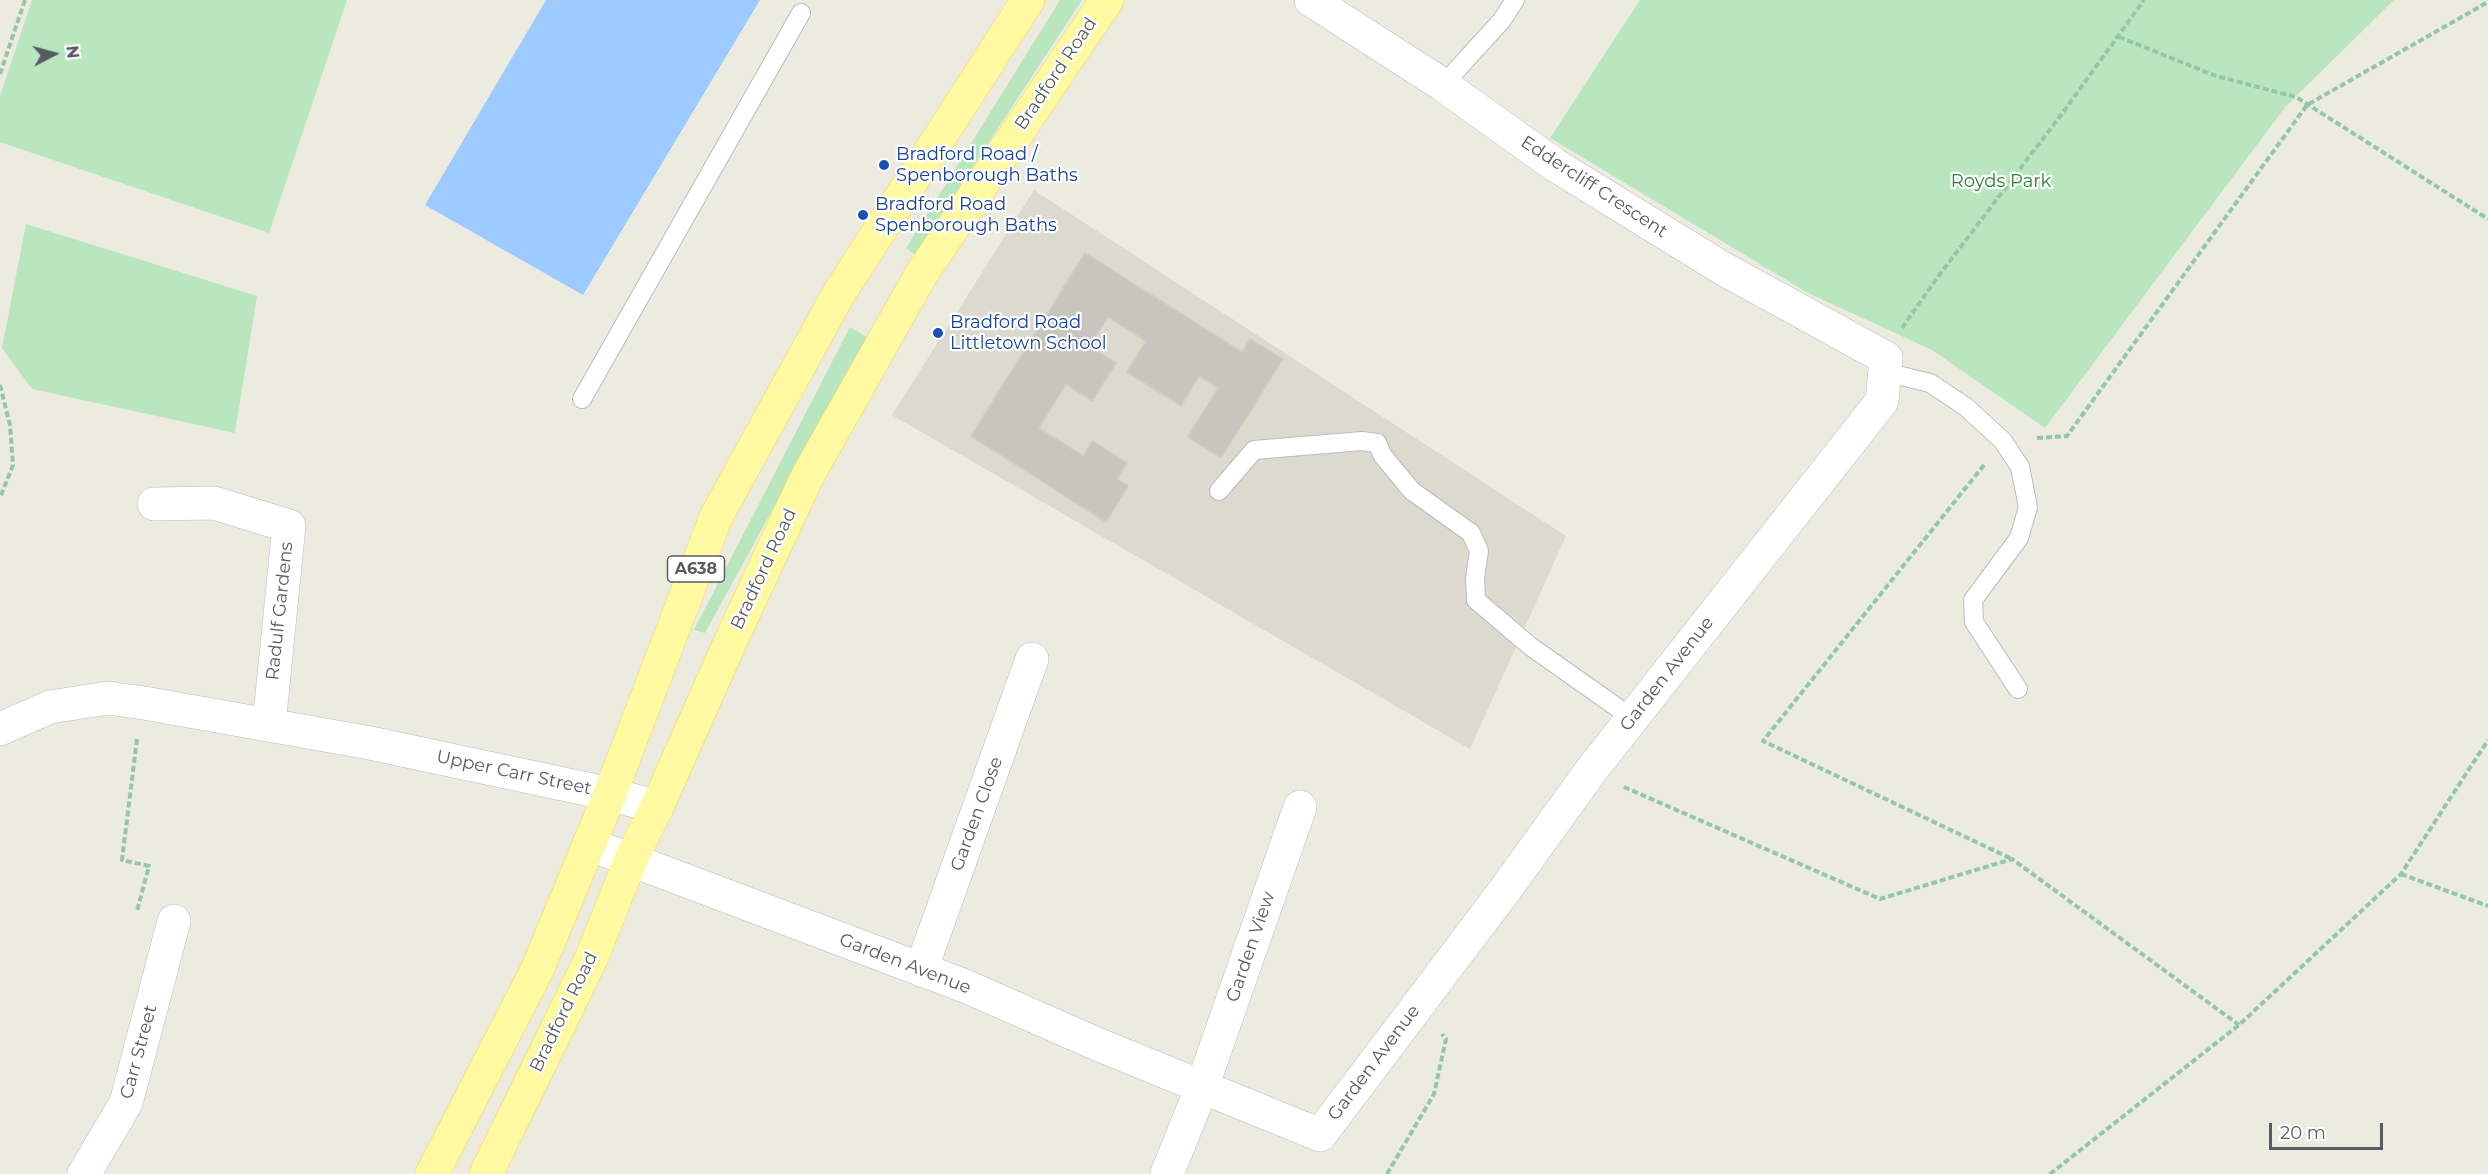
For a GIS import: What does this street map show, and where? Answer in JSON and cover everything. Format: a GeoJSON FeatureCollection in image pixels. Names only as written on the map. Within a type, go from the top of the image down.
{"type":"FeatureCollection","features":[{"type":"Feature","properties":{"kind":"main road","name":"A638"},"geometry":{"type":"LineString","coordinates":[[432,1174],[537,970],[610,794],[716,517],[838,295],[1028,0]]}},
{"type":"Feature","properties":{"kind":"main road","name":"Bradford Road"},"geometry":{"type":"LineString","coordinates":[[486,1174],[591,959],[631,859],[657,807],[732,638],[819,457],[922,273],[1107,0]]}},
{"type":"Feature","properties":{"kind":"street","name":"Eddercliff Crescent"},"geometry":{"type":"LineString","coordinates":[[1311,0],[1443,85],[1555,165],[1885,365]]}},
{"type":"Feature","properties":{"kind":"street","name":"Garden Avenue"},"geometry":{"type":"LineString","coordinates":[[589,844],[921,970],[1320,1135],[1590,772],[1882,401],[1885,365]]}},
{"type":"Feature","properties":{"kind":"street","name":"Radulf Gardens"},"geometry":{"type":"LineString","coordinates":[[154,504],[214,503],[289,526],[269,725]]}},
{"type":"Feature","properties":{"kind":"street","name":"Garden Close"},"geometry":{"type":"LineString","coordinates":[[921,970],[1032,659]]}},
{"type":"Feature","properties":{"kind":"street"},"geometry":{"type":"LineString","coordinates":[[0,729],[50,707],[108,699],[269,725]]}},
{"type":"Feature","properties":{"kind":"street","name":"Upper Carr Street"},"geometry":{"type":"LineString","coordinates":[[269,725],[370,743],[610,794],[657,807]]}},
{"type":"Feature","properties":{"kind":"street","name":"Garden View"},"geometry":{"type":"LineString","coordinates":[[1167,1174],[1202,1087],[1300,807]]}},
{"type":"Feature","properties":{"kind":"street","name":"Carr Street"},"geometry":{"type":"LineString","coordinates":[[84,1174],[126,1103],[174,921]]}},
{"type":"Feature","properties":{"kind":"lane"},"geometry":{"type":"LineString","coordinates":[[1443,85],[1502,20],[1515,0]]}},
{"type":"Feature","properties":{"kind":"lane"},"geometry":{"type":"LineString","coordinates":[[582,399],[801,13]]}},
{"type":"Feature","properties":{"kind":"lane"},"geometry":{"type":"LineString","coordinates":[[1885,365],[1930,383],[1966,407],[2003,441],[2020,467],[2028,507],[2019,538],[1973,600],[1974,622],[2018,688]]}},
{"type":"Feature","properties":{"kind":"lane"},"geometry":{"type":"LineString","coordinates":[[1219,490],[1254,450],[1362,441],[1377,443],[1383,456],[1412,491],[1471,533],[1479,551],[1475,578],[1476,600],[1530,646],[1632,718]]}},
{"type":"Feature","properties":{"kind":"path"},"geometry":{"type":"LineString","coordinates":[[0,74],[25,0]]}},
{"type":"Feature","properties":{"kind":"path"},"geometry":{"type":"LineString","coordinates":[[1885,365],[1897,337],[1937,278],[2119,37],[2144,0]]}},
{"type":"Feature","properties":{"kind":"path"},"geometry":{"type":"LineString","coordinates":[[2239,1025],[2012,859],[1762,741],[2003,441],[2067,436],[2307,105],[2488,2]]}},
{"type":"Feature","properties":{"kind":"path"},"geometry":{"type":"LineString","coordinates":[[2119,37],[2216,76],[2296,97],[2488,219]]}},
{"type":"Feature","properties":{"kind":"path"},"geometry":{"type":"LineString","coordinates":[[0,385],[10,425],[14,465],[0,498]]}},
{"type":"Feature","properties":{"kind":"path"},"geometry":{"type":"LineString","coordinates":[[137,911],[149,866],[122,860],[136,740],[144,703]]}},
{"type":"Feature","properties":{"kind":"path"},"geometry":{"type":"LineString","coordinates":[[2050,1174],[2239,1025],[2401,874],[2488,740]]}},
{"type":"Feature","properties":{"kind":"path"},"geometry":{"type":"LineString","coordinates":[[1590,772],[1880,899],[2012,859]]}},
{"type":"Feature","properties":{"kind":"path"},"geometry":{"type":"LineString","coordinates":[[2401,874],[2488,906]]}},
{"type":"Feature","properties":{"kind":"path"},"geometry":{"type":"LineString","coordinates":[[1387,1174],[1434,1094],[1446,1039],[1421,1001]]}},
{"type":"Feature","properties":{"kind":"shaded area"},"geometry":{"type":"Polygon","coordinates":[[[1034,190],[1566,536],[1470,749],[892,415],[1034,190]]]}},
{"type":"Feature","properties":{"kind":"green space"},"geometry":{"type":"Polygon","coordinates":[[[32,0],[347,0],[269,233],[0,142],[0,96],[32,0]]]}},
{"type":"Feature","properties":{"kind":"green space"},"geometry":{"type":"Polygon","coordinates":[[[1060,0],[1082,0],[915,255],[906,248],[1060,0]]]}},
{"type":"Feature","properties":{"kind":"green space","name":"Royds Park"},"geometry":{"type":"Polygon","coordinates":[[[1640,0],[2394,0],[2286,106],[2045,428],[1932,350],[1808,293],[1550,138],[1640,0]]]}},
{"type":"Feature","properties":{"kind":"green space"},"geometry":{"type":"Polygon","coordinates":[[[26,224],[257,296],[235,433],[32,389],[2,348],[26,224]]]}},
{"type":"Feature","properties":{"kind":"green space"},"geometry":{"type":"Polygon","coordinates":[[[850,327],[867,337],[705,633],[694,630],[850,327]]]}},
{"type":"Feature","properties":{"kind":"water"},"geometry":{"type":"Polygon","coordinates":[[[546,0],[760,0],[583,295],[425,205],[546,0]]]}},
{"type":"Feature","properties":{"kind":"building"},"geometry":{"type":"Polygon","coordinates":[[[1085,253],[1242,352],[1250,339],[1283,359],[1221,458],[1188,437],[1218,388],[1199,376],[1181,406],[1127,372],[1146,341],[1108,317],[1089,347],[1116,363],[1092,401],[1066,384],[1039,428],[1083,456],[1093,441],[1127,463],[1117,479],[1128,486],[1106,522],[971,436],[1085,253]]]}},
{"type":"Feature","properties":{"kind":"place","name":"Bradford Road / Spenborough Baths"},"geometry":{"type":"Point","coordinates":[884,165]}},
{"type":"Feature","properties":{"kind":"place","name":"Bradford Road Spenborough Baths"},"geometry":{"type":"Point","coordinates":[863,215]}},
{"type":"Feature","properties":{"kind":"place","name":"Bradford Road Littletown School"},"geometry":{"type":"Point","coordinates":[938,333]}}]}
